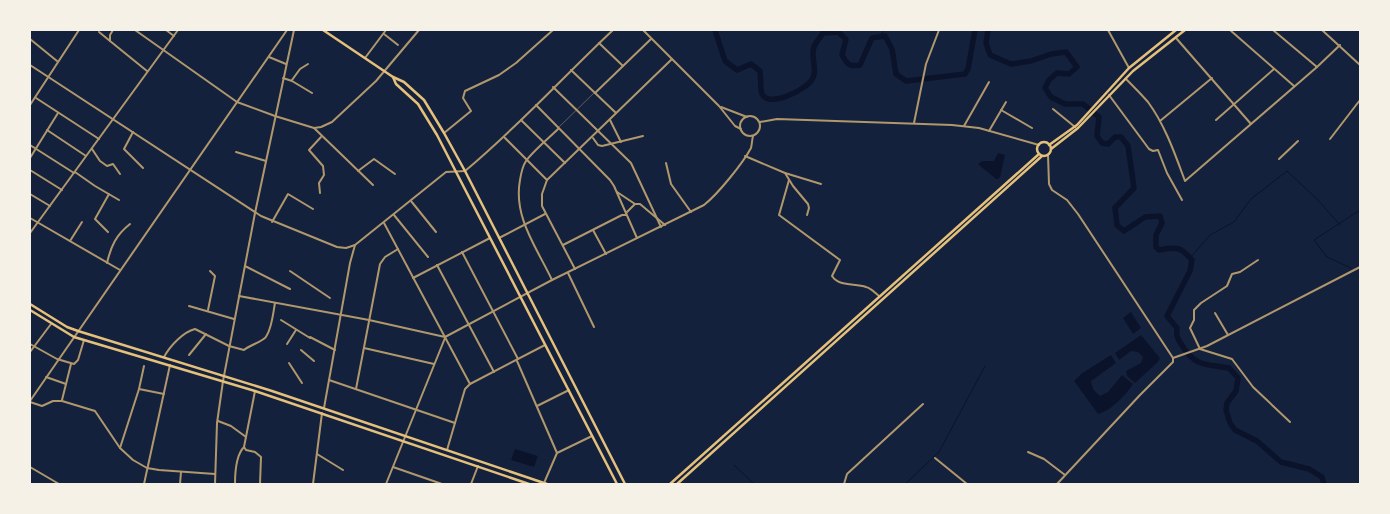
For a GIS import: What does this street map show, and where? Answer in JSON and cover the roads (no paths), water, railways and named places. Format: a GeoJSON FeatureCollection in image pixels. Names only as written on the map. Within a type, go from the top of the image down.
{"type":"FeatureCollection","features":[{"type":"Feature","properties":{"kind":"main road"},"geometry":{"type":"LineString","coordinates":[[323,30],[393,77],[404,82],[424,100],[465,171],[625,484]]}},
{"type":"Feature","properties":{"kind":"main road"},"geometry":{"type":"LineString","coordinates":[[1050,147],[1074,132],[1102,97],[1129,68],[1176,30],[1180,34]]}},
{"type":"Feature","properties":{"kind":"main road"},"geometry":{"type":"LineString","coordinates":[[678,484],[1042,156],[1048,155],[1050,147],[1086,118],[1108,95],[1185,30]]}},
{"type":"Feature","properties":{"kind":"main road"},"geometry":{"type":"LineString","coordinates":[[393,77],[396,84],[418,104],[455,170],[617,484]]}},
{"type":"Feature","properties":{"kind":"main road"},"geometry":{"type":"LineString","coordinates":[[1039,154],[1039,145],[1044,143],[1050,147]]}},
{"type":"Feature","properties":{"kind":"main road"},"geometry":{"type":"LineString","coordinates":[[670,484],[1039,154]]}},
{"type":"Feature","properties":{"kind":"main road"},"geometry":{"type":"LineString","coordinates":[[887,290],[890,294]]}},
{"type":"Feature","properties":{"kind":"main road"},"geometry":{"type":"LineString","coordinates":[[30,304],[67,327],[78,331],[224,375],[546,483]]}},
{"type":"Feature","properties":{"kind":"main road"},"geometry":{"type":"LineString","coordinates":[[30,310],[74,337],[255,391],[530,484]]}},
{"type":"Feature","properties":{"kind":"main road"},"geometry":{"type":"LineString","coordinates":[[772,392],[776,396]]}},
{"type":"Feature","properties":{"kind":"street"},"geometry":{"type":"LineString","coordinates":[[30,105],[79,30]]}},
{"type":"Feature","properties":{"kind":"street"},"geometry":{"type":"LineString","coordinates":[[110,41],[110,34],[113,30]]}},
{"type":"Feature","properties":{"kind":"street"},"geometry":{"type":"LineString","coordinates":[[135,30],[237,102],[314,128],[332,122],[386,71],[419,30]]}},
{"type":"Feature","properties":{"kind":"street"},"geometry":{"type":"LineString","coordinates":[[166,30],[174,36]]}},
{"type":"Feature","properties":{"kind":"street"},"geometry":{"type":"LineString","coordinates":[[30,233],[178,30]]}},
{"type":"Feature","properties":{"kind":"street"},"geometry":{"type":"LineString","coordinates":[[215,474],[147,468],[133,460],[120,448],[95,411],[62,401],[53,401],[42,406],[30,401],[57,359],[287,30]]}},
{"type":"Feature","properties":{"kind":"street"},"geometry":{"type":"LineString","coordinates":[[215,484],[218,421],[229,346],[294,30]]}},
{"type":"Feature","properties":{"kind":"street"},"geometry":{"type":"LineString","coordinates":[[365,58],[386,30]]}},
{"type":"Feature","properties":{"kind":"street"},"geometry":{"type":"LineString","coordinates":[[444,133],[470,113],[471,110],[464,98],[465,91],[516,63],[553,30]]}},
{"type":"Feature","properties":{"kind":"street"},"geometry":{"type":"LineString","coordinates":[[30,65],[255,213],[272,222],[337,247],[346,248],[356,245],[446,172],[455,170],[465,171],[504,138],[553,87],[613,30]]}},
{"type":"Feature","properties":{"kind":"street"},"geometry":{"type":"LineString","coordinates":[[643,30],[719,106],[733,124],[745,134],[753,136],[759,132],[760,122]]}},
{"type":"Feature","properties":{"kind":"street"},"geometry":{"type":"LineString","coordinates":[[914,124],[924,74],[939,30]]}},
{"type":"Feature","properties":{"kind":"street"},"geometry":{"type":"LineString","coordinates":[[1108,30],[1129,68]]}},
{"type":"Feature","properties":{"kind":"street"},"geometry":{"type":"LineString","coordinates":[[1231,30],[1294,87]]}},
{"type":"Feature","properties":{"kind":"street"},"geometry":{"type":"LineString","coordinates":[[1273,30],[1317,67]]}},
{"type":"Feature","properties":{"kind":"street"},"geometry":{"type":"LineString","coordinates":[[1322,30],[1360,65]]}},
{"type":"Feature","properties":{"kind":"street"},"geometry":{"type":"LineString","coordinates":[[99,32],[148,71]]}},
{"type":"Feature","properties":{"kind":"street"},"geometry":{"type":"LineString","coordinates":[[384,33],[398,45]]}},
{"type":"Feature","properties":{"kind":"street"},"geometry":{"type":"LineString","coordinates":[[1176,38],[1251,124]]}},
{"type":"Feature","properties":{"kind":"street"},"geometry":{"type":"LineString","coordinates":[[30,39],[58,61]]}},
{"type":"Feature","properties":{"kind":"street"},"geometry":{"type":"LineString","coordinates":[[594,93],[651,39]]}},
{"type":"Feature","properties":{"kind":"street"},"geometry":{"type":"LineString","coordinates":[[599,43],[623,66]]}},
{"type":"Feature","properties":{"kind":"street"},"geometry":{"type":"LineString","coordinates":[[1126,79],[1147,101],[1171,144],[1185,181],[1340,45]]}},
{"type":"Feature","properties":{"kind":"street"},"geometry":{"type":"LineString","coordinates":[[269,57],[286,64]]}},
{"type":"Feature","properties":{"kind":"street"},"geometry":{"type":"LineString","coordinates":[[575,269],[542,206],[542,198],[547,180],[672,59]]}},
{"type":"Feature","properties":{"kind":"street"},"geometry":{"type":"LineString","coordinates":[[292,81],[300,69],[308,64]]}},
{"type":"Feature","properties":{"kind":"street"},"geometry":{"type":"LineString","coordinates":[[1216,120],[1274,69]]}},
{"type":"Feature","properties":{"kind":"street"},"geometry":{"type":"LineString","coordinates":[[572,70],[616,114]]}},
{"type":"Feature","properties":{"kind":"street"},"geometry":{"type":"LineString","coordinates":[[283,78],[312,93]]}},
{"type":"Feature","properties":{"kind":"street"},"geometry":{"type":"LineString","coordinates":[[1159,122],[1212,78]]}},
{"type":"Feature","properties":{"kind":"street"},"geometry":{"type":"LineString","coordinates":[[964,126],[989,82]]}},
{"type":"Feature","properties":{"kind":"street"},"geometry":{"type":"LineString","coordinates":[[553,87],[634,168],[661,227]]}},
{"type":"Feature","properties":{"kind":"street"},"geometry":{"type":"LineString","coordinates":[[1108,95],[1150,149],[1153,151],[1158,150],[1167,173],[1182,200]]}},
{"type":"Feature","properties":{"kind":"street"},"geometry":{"type":"LineString","coordinates":[[35,97],[99,139]]}},
{"type":"Feature","properties":{"kind":"street"},"geometry":{"type":"LineString","coordinates":[[1330,139],[1360,100]]}},
{"type":"Feature","properties":{"kind":"street"},"geometry":{"type":"LineString","coordinates":[[989,131],[1006,102]]}},
{"type":"Feature","properties":{"kind":"street"},"geometry":{"type":"LineString","coordinates":[[536,105],[610,180],[638,238]]}},
{"type":"Feature","properties":{"kind":"street"},"geometry":{"type":"LineString","coordinates":[[719,106],[747,117],[756,118],[760,122]]}},
{"type":"Feature","properties":{"kind":"street"},"geometry":{"type":"LineString","coordinates":[[1053,109],[1075,127]]}},
{"type":"Feature","properties":{"kind":"street"},"geometry":{"type":"LineString","coordinates":[[1001,110],[1032,128]]}},
{"type":"Feature","properties":{"kind":"street"},"geometry":{"type":"LineString","coordinates":[[30,158],[58,113]]}},
{"type":"Feature","properties":{"kind":"street"},"geometry":{"type":"LineString","coordinates":[[741,129],[741,122],[747,117]]}},
{"type":"Feature","properties":{"kind":"street"},"geometry":{"type":"LineString","coordinates":[[610,119],[621,142]]}},
{"type":"Feature","properties":{"kind":"street"},"geometry":{"type":"LineString","coordinates":[[760,122],[777,119],[964,126],[1039,145]]}},
{"type":"Feature","properties":{"kind":"street"},"geometry":{"type":"LineString","coordinates":[[521,120],[565,163]]}},
{"type":"Feature","properties":{"kind":"street"},"geometry":{"type":"LineString","coordinates":[[314,128],[372,185]]}},
{"type":"Feature","properties":{"kind":"street"},"geometry":{"type":"LineString","coordinates":[[552,280],[524,225],[518,189],[527,160],[558,128]]}},
{"type":"Feature","properties":{"kind":"street"},"geometry":{"type":"LineString","coordinates":[[47,130],[86,156]]}},
{"type":"Feature","properties":{"kind":"street"},"geometry":{"type":"LineString","coordinates":[[133,132],[124,149],[143,168]]}},
{"type":"Feature","properties":{"kind":"street"},"geometry":{"type":"LineString","coordinates":[[320,193],[319,183],[324,172],[323,166],[309,150],[322,136]]}},
{"type":"Feature","properties":{"kind":"street"},"geometry":{"type":"LineString","coordinates":[[592,137],[600,146],[643,136]]}},
{"type":"Feature","properties":{"kind":"street"},"geometry":{"type":"LineString","coordinates":[[239,296],[369,320],[445,338],[552,280],[704,205],[746,156],[752,145],[753,136]]}},
{"type":"Feature","properties":{"kind":"street"},"geometry":{"type":"LineString","coordinates":[[504,138],[547,180]]}},
{"type":"Feature","properties":{"kind":"street"},"geometry":{"type":"LineString","coordinates":[[1279,159],[1298,141]]}},
{"type":"Feature","properties":{"kind":"street"},"geometry":{"type":"LineString","coordinates":[[30,145],[119,200]]}},
{"type":"Feature","properties":{"kind":"street"},"geometry":{"type":"LineString","coordinates":[[92,149],[101,162],[107,166],[113,164],[120,174]]}},
{"type":"Feature","properties":{"kind":"street"},"geometry":{"type":"LineString","coordinates":[[236,152],[266,160]]}},
{"type":"Feature","properties":{"kind":"street"},"geometry":{"type":"LineString","coordinates":[[1048,155],[1052,190],[1067,200],[1078,214],[1173,358],[1173,362],[1057,484]]}},
{"type":"Feature","properties":{"kind":"street"},"geometry":{"type":"LineString","coordinates":[[746,156],[785,173],[821,184]]}},
{"type":"Feature","properties":{"kind":"street"},"geometry":{"type":"LineString","coordinates":[[358,171],[374,159],[395,174]]}},
{"type":"Feature","properties":{"kind":"street"},"geometry":{"type":"LineString","coordinates":[[666,163],[671,184],[691,212]]}},
{"type":"Feature","properties":{"kind":"street"},"geometry":{"type":"LineString","coordinates":[[30,170],[62,190]]}},
{"type":"Feature","properties":{"kind":"street"},"geometry":{"type":"LineString","coordinates":[[785,173],[808,204],[807,215]]}},
{"type":"Feature","properties":{"kind":"street"},"geometry":{"type":"LineString","coordinates":[[789,180],[779,215],[840,260],[832,276],[835,280],[846,284],[868,287],[879,296]]}},
{"type":"Feature","properties":{"kind":"street"},"geometry":{"type":"LineString","coordinates":[[617,192],[635,204],[640,204],[665,225]]}},
{"type":"Feature","properties":{"kind":"street"},"geometry":{"type":"LineString","coordinates":[[30,194],[50,206]]}},
{"type":"Feature","properties":{"kind":"street"},"geometry":{"type":"LineString","coordinates":[[108,232],[95,219],[109,194]]}},
{"type":"Feature","properties":{"kind":"street"},"geometry":{"type":"LineString","coordinates":[[272,222],[288,194],[313,209]]}},
{"type":"Feature","properties":{"kind":"street"},"geometry":{"type":"LineString","coordinates":[[411,200],[436,232]]}},
{"type":"Feature","properties":{"kind":"street"},"geometry":{"type":"LineString","coordinates":[[626,213],[635,204]]}},
{"type":"Feature","properties":{"kind":"street"},"geometry":{"type":"LineString","coordinates":[[499,238],[545,214]]}},
{"type":"Feature","properties":{"kind":"street"},"geometry":{"type":"LineString","coordinates":[[394,215],[428,257]]}},
{"type":"Feature","properties":{"kind":"street"},"geometry":{"type":"LineString","coordinates":[[563,245],[622,215],[627,216]]}},
{"type":"Feature","properties":{"kind":"street"},"geometry":{"type":"LineString","coordinates":[[30,218],[120,270]]}},
{"type":"Feature","properties":{"kind":"street"},"geometry":{"type":"LineString","coordinates":[[70,241],[82,222]]}},
{"type":"Feature","properties":{"kind":"street"},"geometry":{"type":"LineString","coordinates":[[384,223],[470,384]]}},
{"type":"Feature","properties":{"kind":"street"},"geometry":{"type":"LineString","coordinates":[[107,263],[116,237],[130,224]]}},
{"type":"Feature","properties":{"kind":"street"},"geometry":{"type":"LineString","coordinates":[[593,230],[606,254]]}},
{"type":"Feature","properties":{"kind":"street"},"geometry":{"type":"LineString","coordinates":[[413,278],[490,238]]}},
{"type":"Feature","properties":{"kind":"street"},"geometry":{"type":"LineString","coordinates":[[324,408],[350,263],[356,245]]}},
{"type":"Feature","properties":{"kind":"street"},"geometry":{"type":"LineString","coordinates":[[356,389],[380,264],[385,257],[398,249]]}},
{"type":"Feature","properties":{"kind":"street"},"geometry":{"type":"LineString","coordinates":[[462,252],[517,360],[557,453],[546,483]]}},
{"type":"Feature","properties":{"kind":"street"},"geometry":{"type":"LineString","coordinates":[[1258,260],[1240,272],[1232,274],[1227,286],[1194,310],[1194,320],[1190,328],[1200,349],[1232,359],[1253,387],[1290,422]]}},
{"type":"Feature","properties":{"kind":"street"},"geometry":{"type":"LineString","coordinates":[[437,265],[494,372]]}},
{"type":"Feature","properties":{"kind":"street"},"geometry":{"type":"LineString","coordinates":[[245,266],[290,289]]}},
{"type":"Feature","properties":{"kind":"street"},"geometry":{"type":"LineString","coordinates":[[1173,358],[1200,349],[1360,267]]}},
{"type":"Feature","properties":{"kind":"street"},"geometry":{"type":"LineString","coordinates":[[290,271],[330,298]]}},
{"type":"Feature","properties":{"kind":"street"},"geometry":{"type":"LineString","coordinates":[[207,311],[215,276],[210,272]]}},
{"type":"Feature","properties":{"kind":"street"},"geometry":{"type":"LineString","coordinates":[[568,273],[594,327]]}},
{"type":"Feature","properties":{"kind":"street"},"geometry":{"type":"LineString","coordinates":[[164,357],[171,346],[190,330],[197,329],[229,346],[244,350],[264,339],[275,303]]}},
{"type":"Feature","properties":{"kind":"street"},"geometry":{"type":"LineString","coordinates":[[189,306],[234,319]]}},
{"type":"Feature","properties":{"kind":"street"},"geometry":{"type":"LineString","coordinates":[[1215,313],[1228,335]]}},
{"type":"Feature","properties":{"kind":"street"},"geometry":{"type":"LineString","coordinates":[[281,320],[335,350]]}},
{"type":"Feature","properties":{"kind":"street"},"geometry":{"type":"LineString","coordinates":[[30,352],[52,324]]}},
{"type":"Feature","properties":{"kind":"street"},"geometry":{"type":"LineString","coordinates":[[287,344],[296,330]]}},
{"type":"Feature","properties":{"kind":"street"},"geometry":{"type":"LineString","coordinates":[[189,355],[206,334]]}},
{"type":"Feature","properties":{"kind":"street"},"geometry":{"type":"LineString","coordinates":[[386,484],[445,338]]}},
{"type":"Feature","properties":{"kind":"street"},"geometry":{"type":"LineString","coordinates":[[30,344],[57,359],[72,364],[77,362],[84,340]]}},
{"type":"Feature","properties":{"kind":"street"},"geometry":{"type":"LineString","coordinates":[[447,450],[465,389],[470,384],[545,345]]}},
{"type":"Feature","properties":{"kind":"street"},"geometry":{"type":"LineString","coordinates":[[364,348],[434,364]]}},
{"type":"Feature","properties":{"kind":"street"},"geometry":{"type":"LineString","coordinates":[[301,350],[314,361]]}},
{"type":"Feature","properties":{"kind":"street"},"geometry":{"type":"LineString","coordinates":[[289,363],[302,383]]}},
{"type":"Feature","properties":{"kind":"street"},"geometry":{"type":"LineString","coordinates":[[62,401],[72,364]]}},
{"type":"Feature","properties":{"kind":"street"},"geometry":{"type":"LineString","coordinates":[[144,484],[170,365]]}},
{"type":"Feature","properties":{"kind":"street"},"geometry":{"type":"LineString","coordinates":[[120,448],[144,366]]}},
{"type":"Feature","properties":{"kind":"street"},"geometry":{"type":"LineString","coordinates":[[46,378],[66,384]]}},
{"type":"Feature","properties":{"kind":"street"},"geometry":{"type":"LineString","coordinates":[[329,380],[455,422]]}},
{"type":"Feature","properties":{"kind":"street"},"geometry":{"type":"LineString","coordinates":[[139,388],[164,394]]}},
{"type":"Feature","properties":{"kind":"street"},"geometry":{"type":"LineString","coordinates":[[538,406],[569,390]]}},
{"type":"Feature","properties":{"kind":"street"},"geometry":{"type":"LineString","coordinates":[[236,484],[236,469],[241,450],[244,447],[255,391]]}},
{"type":"Feature","properties":{"kind":"street"},"geometry":{"type":"LineString","coordinates":[[844,484],[847,474],[923,404]]}},
{"type":"Feature","properties":{"kind":"street"},"geometry":{"type":"LineString","coordinates":[[313,484],[322,413]]}},
{"type":"Feature","properties":{"kind":"street"},"geometry":{"type":"LineString","coordinates":[[218,421],[231,426],[246,437]]}},
{"type":"Feature","properties":{"kind":"street"},"geometry":{"type":"LineString","coordinates":[[557,453],[592,436]]}},
{"type":"Feature","properties":{"kind":"street"},"geometry":{"type":"LineString","coordinates":[[244,447],[246,450],[255,452],[260,457],[260,484]]}},
{"type":"Feature","properties":{"kind":"street"},"geometry":{"type":"LineString","coordinates":[[1028,452],[1044,459],[1065,476]]}},
{"type":"Feature","properties":{"kind":"street"},"geometry":{"type":"LineString","coordinates":[[316,453],[343,470]]}},
{"type":"Feature","properties":{"kind":"street"},"geometry":{"type":"LineString","coordinates":[[935,458],[967,484]]}},
{"type":"Feature","properties":{"kind":"street"},"geometry":{"type":"LineString","coordinates":[[471,484],[478,466]]}},
{"type":"Feature","properties":{"kind":"street"},"geometry":{"type":"LineString","coordinates":[[30,467],[59,484]]}},
{"type":"Feature","properties":{"kind":"street"},"geometry":{"type":"LineString","coordinates":[[393,467],[442,484]]}},
{"type":"Feature","properties":{"kind":"street"},"geometry":{"type":"LineString","coordinates":[[180,484],[181,472]]}},
{"type":"Feature","properties":{"kind":"street"},"geometry":{"type":"LineString","coordinates":[[50,484],[52,480]]}},
{"type":"Feature","properties":{"kind":"lane"},"geometry":{"type":"LineString","coordinates":[[558,128],[594,93]]}},
{"type":"Feature","properties":{"kind":"water"},"geometry":{"type":"Polygon","coordinates":[[[998,153],[1005,155],[1000,177],[996,179],[978,164],[982,161],[994,161],[998,153]]]}},
{"type":"Feature","properties":{"kind":"water"},"geometry":{"type":"Polygon","coordinates":[[[1131,312],[1141,328],[1133,334],[1123,318],[1131,312]]]}},
{"type":"Feature","properties":{"kind":"water"},"geometry":{"type":"Polygon","coordinates":[[[1141,335],[1160,358],[1135,383],[1127,376],[1126,371],[1141,363],[1143,357],[1138,352],[1131,351],[1119,360],[1115,353],[1141,335]]]}},
{"type":"Feature","properties":{"kind":"water"},"geometry":{"type":"Polygon","coordinates":[[[1111,355],[1116,363],[1091,381],[1093,389],[1100,396],[1108,392],[1122,375],[1133,384],[1118,402],[1108,410],[1098,414],[1074,381],[1081,374],[1111,355]]]}},
{"type":"Feature","properties":{"kind":"water"},"geometry":{"type":"Polygon","coordinates":[[[515,449],[538,456],[534,467],[511,460],[515,449]]]}},
{"type":"Feature","properties":{"kind":"waterway"},"geometry":{"type":"LineString","coordinates":[[715,30],[725,61],[737,70],[751,64],[760,71],[762,94],[766,98],[772,99],[795,93],[811,81],[814,73],[813,51],[823,33],[838,32],[846,39],[842,55],[847,63],[853,66],[860,65],[872,38],[885,36],[892,49],[896,74],[906,81],[965,74],[968,69],[975,30]]}},
{"type":"Feature","properties":{"kind":"waterway"},"geometry":{"type":"LineString","coordinates":[[880,36],[884,30]]}},
{"type":"Feature","properties":{"kind":"waterway"},"geometry":{"type":"LineString","coordinates":[[988,30],[986,43],[990,55],[1011,64],[1066,52],[1077,67],[1069,74],[1057,73],[1049,80],[1045,88],[1051,97],[1065,104],[1083,104],[1099,117],[1097,136],[1102,143],[1108,144],[1115,137],[1121,137],[1128,146],[1134,188],[1115,208],[1117,225],[1124,231],[1145,217],[1160,216],[1162,223],[1156,235],[1156,247],[1159,250],[1170,248],[1181,250],[1192,260],[1190,271],[1167,316],[1177,328],[1177,336],[1180,342],[1197,361],[1203,364],[1229,368],[1238,378],[1236,391],[1227,403],[1226,410],[1230,423],[1235,430],[1257,441],[1281,462],[1309,469],[1322,477],[1324,484]]}},
{"type":"Feature","properties":{"kind":"waterway"},"geometry":{"type":"LineString","coordinates":[[1190,258],[1210,235],[1234,222],[1251,199],[1287,171],[1318,200],[1340,225]]}},
{"type":"Feature","properties":{"kind":"waterway"},"geometry":{"type":"LineString","coordinates":[[1351,268],[1327,257],[1314,240],[1360,210]]}},
{"type":"Feature","properties":{"kind":"waterway"},"geometry":{"type":"LineString","coordinates":[[905,484],[939,452],[985,366]]}},
{"type":"Feature","properties":{"kind":"waterway"},"geometry":{"type":"LineString","coordinates":[[734,465],[754,484]]}}]}
